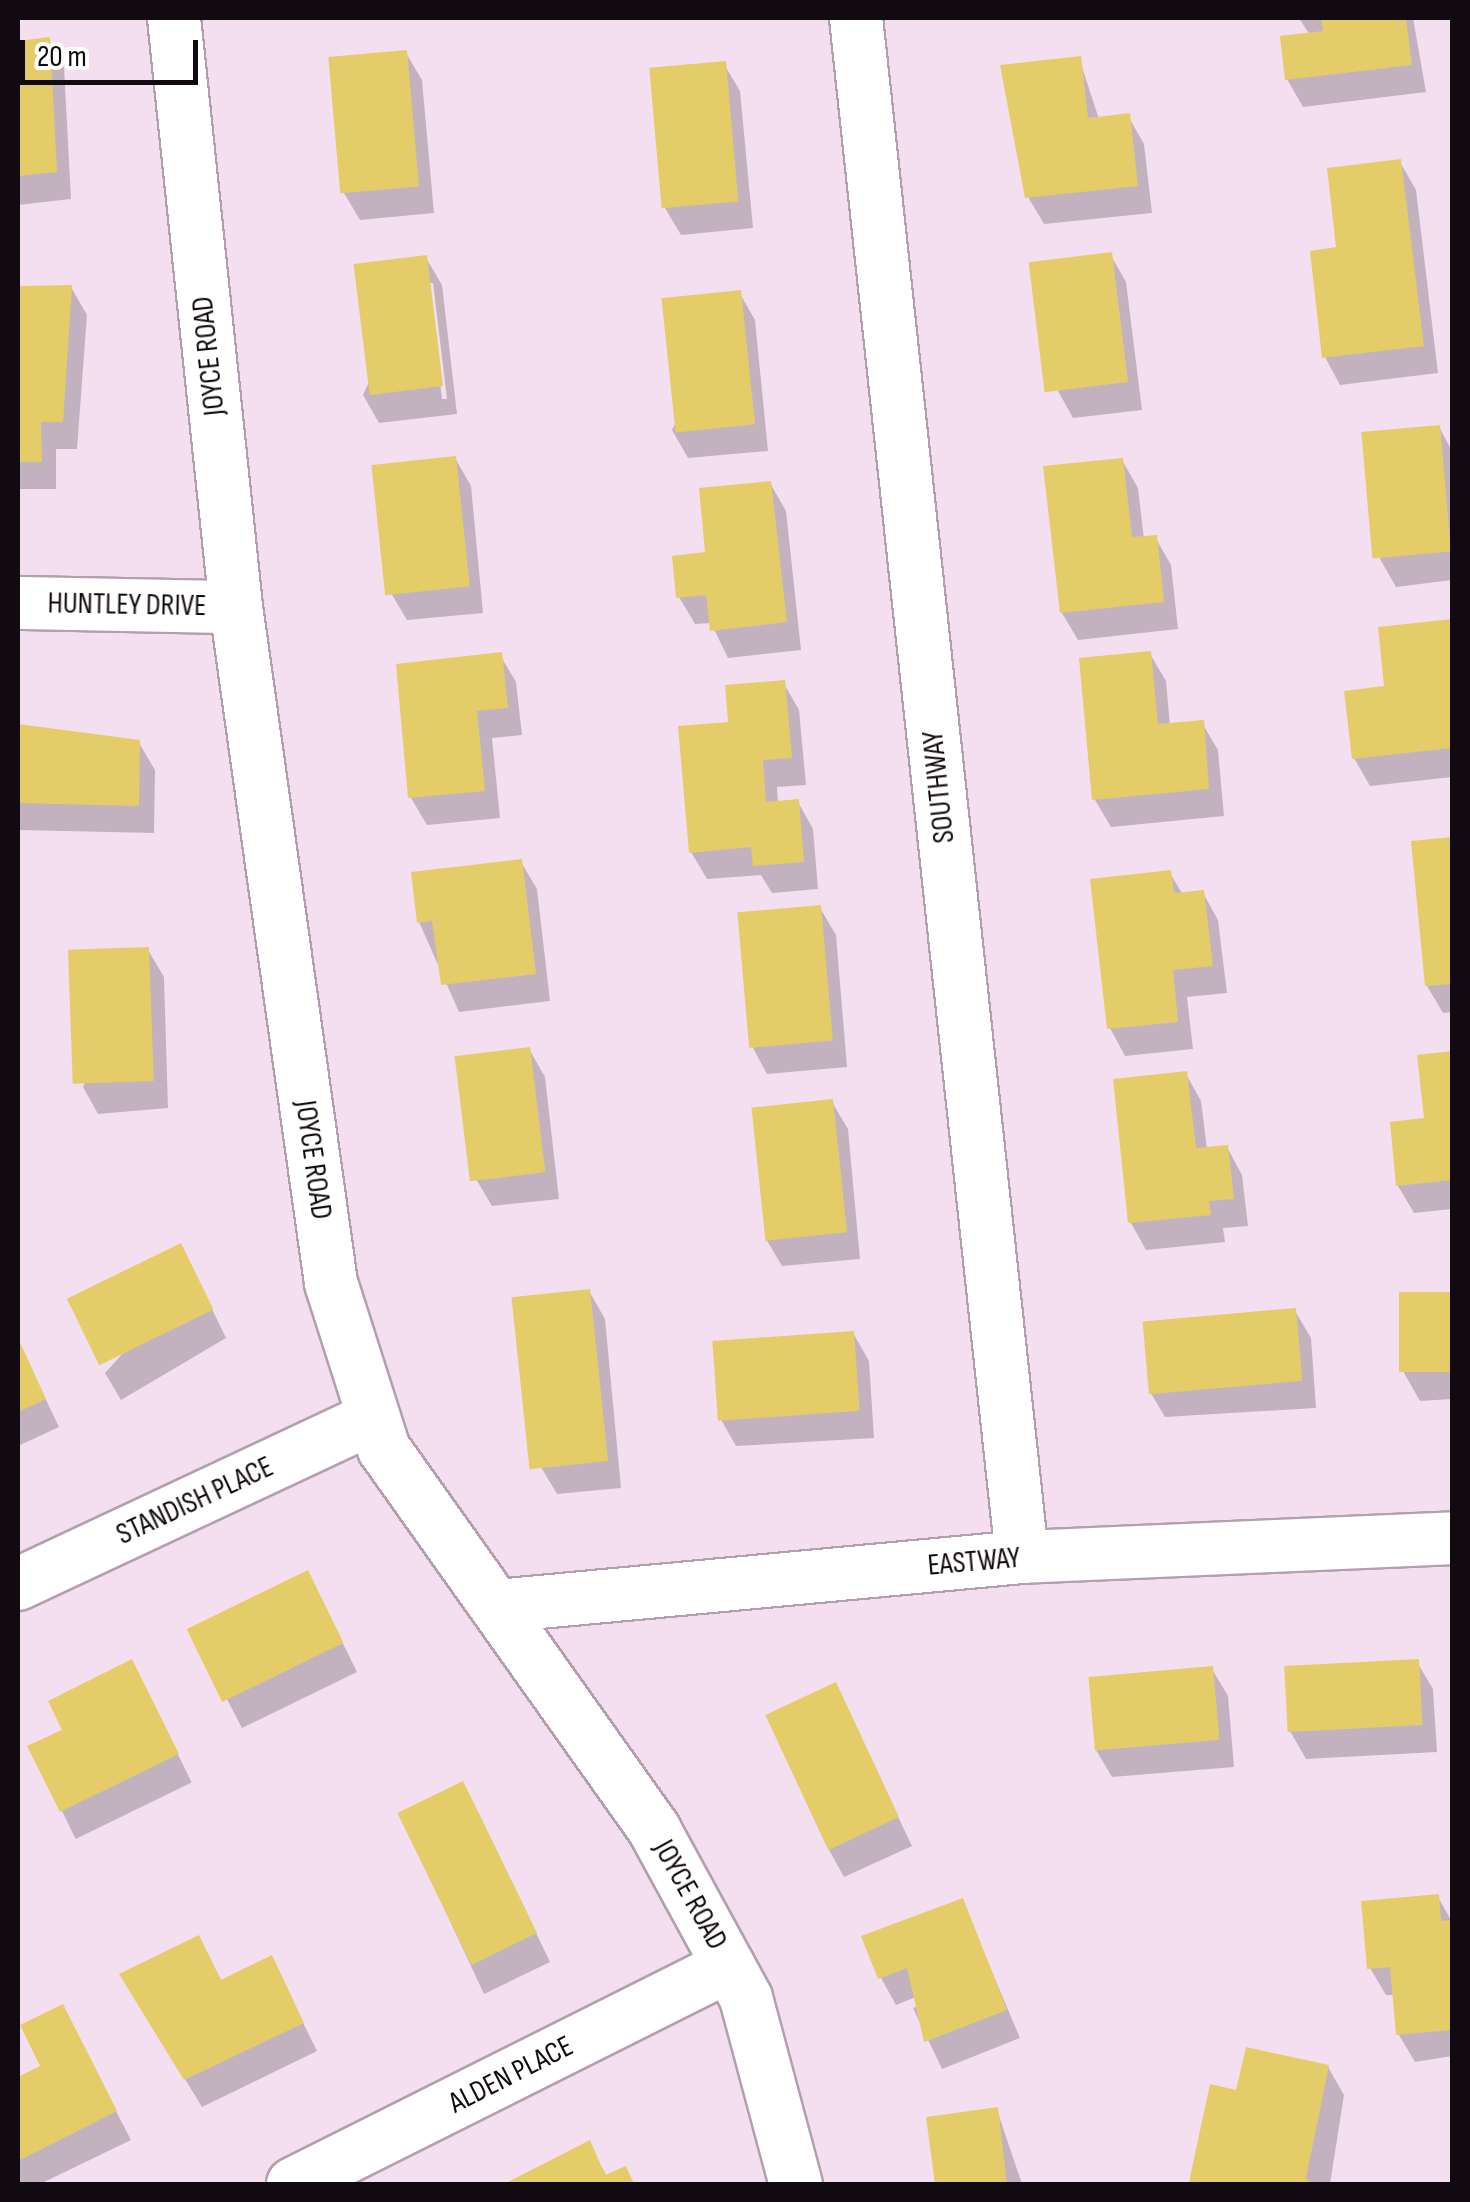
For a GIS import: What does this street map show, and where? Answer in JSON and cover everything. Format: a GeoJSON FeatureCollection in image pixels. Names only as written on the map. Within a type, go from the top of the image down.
{"type":"FeatureCollection","features":[{"type":"Feature","properties":{"kind":"street","name":"JOYCE ROAD"},"geometry":{"type":"LineString","coordinates":[[174,18],[236,607],[331,1283],[384,1449],[655,1831],[746,1998],[796,2184]]}},
{"type":"Feature","properties":{"kind":"street","name":"SOUTHWAY"},"geometry":{"type":"LineString","coordinates":[[856,18],[1022,1557]]}},
{"type":"Feature","properties":{"kind":"street","name":"HUNTLEY DRIVE"},"geometry":{"type":"LineString","coordinates":[[18,603],[236,607]]}},
{"type":"Feature","properties":{"kind":"street","name":"STANDISH PLACE"},"geometry":{"type":"LineString","coordinates":[[18,1584],[373,1418]]}},
{"type":"Feature","properties":{"kind":"street","name":"EASTWAY"},"geometry":{"type":"LineString","coordinates":[[497,1606],[1022,1557],[1452,1538]]}},
{"type":"Feature","properties":{"kind":"street","name":"ALDEN PLACE"},"geometry":{"type":"LineString","coordinates":[[294,2184],[728,1966]]}},
{"type":"Feature","properties":{"kind":"building"},"geometry":{"type":"Polygon","coordinates":[[[1321,18],[1406,18],[1412,65],[1285,80],[1280,36],[1323,31],[1321,18]]]}},
{"type":"Feature","properties":{"kind":"building"},"geometry":{"type":"Polygon","coordinates":[[[50,37],[57,172],[18,176],[18,41],[50,37]]]}},
{"type":"Feature","properties":{"kind":"building"},"geometry":{"type":"Polygon","coordinates":[[[407,50],[419,186],[340,193],[328,57],[407,50]]]}},
{"type":"Feature","properties":{"kind":"building"},"geometry":{"type":"Polygon","coordinates":[[[1081,56],[1088,118],[1130,113],[1138,186],[1025,198],[1000,65],[1081,56]]]}},
{"type":"Feature","properties":{"kind":"building"},"geometry":{"type":"Polygon","coordinates":[[[726,61],[738,201],[662,208],[649,68],[726,61]]]}},
{"type":"Feature","properties":{"kind":"building"},"geometry":{"type":"Polygon","coordinates":[[[1401,159],[1424,346],[1322,358],[1310,251],[1336,247],[1327,168],[1401,159]]]}},
{"type":"Feature","properties":{"kind":"building"},"geometry":{"type":"Polygon","coordinates":[[[1112,252],[1128,382],[1045,392],[1029,262],[1112,252]]]}},
{"type":"Feature","properties":{"kind":"building"},"geometry":{"type":"Polygon","coordinates":[[[427,255],[443,386],[370,395],[354,264],[427,255]]]}},
{"type":"Feature","properties":{"kind":"building"},"geometry":{"type":"Polygon","coordinates":[[[72,285],[63,422],[41,422],[42,462],[18,462],[18,286],[72,285]]]}},
{"type":"Feature","properties":{"kind":"building"},"geometry":{"type":"Polygon","coordinates":[[[741,290],[755,424],[676,433],[661,298],[741,290]]]}},
{"type":"Feature","properties":{"kind":"building"},"geometry":{"type":"Polygon","coordinates":[[[1440,425],[1451,552],[1372,558],[1361,432],[1440,425]]]}},
{"type":"Feature","properties":{"kind":"building"},"geometry":{"type":"Polygon","coordinates":[[[456,456],[470,586],[385,595],[371,465],[456,456]]]}},
{"type":"Feature","properties":{"kind":"building"},"geometry":{"type":"Polygon","coordinates":[[[1123,458],[1132,537],[1157,535],[1164,602],[1060,613],[1043,466],[1123,458]]]}},
{"type":"Feature","properties":{"kind":"building"},"geometry":{"type":"Polygon","coordinates":[[[771,481],[787,622],[710,631],[706,595],[676,598],[672,556],[705,552],[699,488],[771,481]]]}},
{"type":"Feature","properties":{"kind":"building"},"geometry":{"type":"Polygon","coordinates":[[[1452,619],[1452,748],[1352,759],[1344,691],[1384,686],[1378,627],[1452,619]]]}},
{"type":"Feature","properties":{"kind":"building"},"geometry":{"type":"Polygon","coordinates":[[[1151,651],[1158,724],[1204,720],[1209,789],[1092,800],[1079,658],[1151,651]]]}},
{"type":"Feature","properties":{"kind":"building"},"geometry":{"type":"Polygon","coordinates":[[[502,652],[508,708],[477,711],[485,791],[408,798],[396,664],[502,652]]]}},
{"type":"Feature","properties":{"kind":"building"},"geometry":{"type":"Polygon","coordinates":[[[785,680],[792,758],[763,760],[766,802],[799,799],[804,862],[753,866],[751,847],[689,853],[678,726],[728,722],[725,685],[785,680]]]}},
{"type":"Feature","properties":{"kind":"building"},"geometry":{"type":"Polygon","coordinates":[[[18,724],[140,740],[139,806],[18,803],[18,724]]]}},
{"type":"Feature","properties":{"kind":"building"},"geometry":{"type":"Polygon","coordinates":[[[1452,837],[1452,984],[1425,986],[1411,841],[1452,837]]]}},
{"type":"Feature","properties":{"kind":"building"},"geometry":{"type":"Polygon","coordinates":[[[522,859],[536,974],[441,985],[432,921],[417,923],[411,872],[522,859]]]}},
{"type":"Feature","properties":{"kind":"building"},"geometry":{"type":"Polygon","coordinates":[[[1171,870],[1174,893],[1204,890],[1213,966],[1173,970],[1178,1022],[1107,1029],[1090,879],[1171,870]]]}},
{"type":"Feature","properties":{"kind":"building"},"geometry":{"type":"Polygon","coordinates":[[[821,905],[833,1040],[749,1048],[737,912],[821,905]]]}},
{"type":"Feature","properties":{"kind":"building"},"geometry":{"type":"Polygon","coordinates":[[[149,947],[154,1081],[73,1084],[68,950],[149,947]]]}},
{"type":"Feature","properties":{"kind":"building"},"geometry":{"type":"Polygon","coordinates":[[[530,1047],[545,1172],[470,1181],[455,1056],[530,1047]]]}},
{"type":"Feature","properties":{"kind":"building"},"geometry":{"type":"Polygon","coordinates":[[[1452,1051],[1452,1180],[1396,1186],[1390,1122],[1424,1118],[1417,1055],[1452,1051]]]}},
{"type":"Feature","properties":{"kind":"building"},"geometry":{"type":"Polygon","coordinates":[[[1187,1071],[1196,1148],[1228,1145],[1234,1199],[1209,1201],[1211,1215],[1128,1223],[1113,1079],[1187,1071]]]}},
{"type":"Feature","properties":{"kind":"building"},"geometry":{"type":"Polygon","coordinates":[[[833,1099],[847,1232],[765,1241],[751,1108],[833,1099]]]}},
{"type":"Feature","properties":{"kind":"building"},"geometry":{"type":"Polygon","coordinates":[[[181,1243],[213,1310],[99,1365],[67,1299],[181,1243]]]}},
{"type":"Feature","properties":{"kind":"building"},"geometry":{"type":"Polygon","coordinates":[[[590,1289],[608,1461],[530,1469],[511,1297],[590,1289]]]}},
{"type":"Feature","properties":{"kind":"building"},"geometry":{"type":"Polygon","coordinates":[[[1399,1292],[1452,1292],[1452,1372],[1399,1372],[1399,1292]]]}},
{"type":"Feature","properties":{"kind":"building"},"geometry":{"type":"Polygon","coordinates":[[[1296,1308],[1302,1381],[1149,1394],[1143,1321],[1296,1308]]]}},
{"type":"Feature","properties":{"kind":"building"},"geometry":{"type":"Polygon","coordinates":[[[854,1331],[860,1411],[718,1421],[712,1341],[854,1331]]]}},
{"type":"Feature","properties":{"kind":"building"},"geometry":{"type":"Polygon","coordinates":[[[18,1338],[46,1399],[18,1412],[18,1338]]]}},
{"type":"Feature","properties":{"kind":"building"},"geometry":{"type":"Polygon","coordinates":[[[308,1570],[344,1643],[222,1702],[187,1629],[308,1570]]]}},
{"type":"Feature","properties":{"kind":"building"},"geometry":{"type":"Polygon","coordinates":[[[132,1659],[179,1754],[60,1812],[27,1746],[62,1730],[48,1701],[132,1659]]]}},
{"type":"Feature","properties":{"kind":"building"},"geometry":{"type":"Polygon","coordinates":[[[1419,1659],[1422,1725],[1288,1732],[1284,1666],[1419,1659]]]}},
{"type":"Feature","properties":{"kind":"building"},"geometry":{"type":"Polygon","coordinates":[[[1213,1666],[1219,1740],[1095,1751],[1088,1677],[1213,1666]]]}},
{"type":"Feature","properties":{"kind":"building"},"geometry":{"type":"Polygon","coordinates":[[[836,1682],[899,1817],[828,1850],[765,1715],[836,1682]]]}},
{"type":"Feature","properties":{"kind":"building"},"geometry":{"type":"Polygon","coordinates":[[[463,1781],[537,1933],[471,1965],[397,1813],[463,1781]]]}},
{"type":"Feature","properties":{"kind":"building"},"geometry":{"type":"Polygon","coordinates":[[[1439,1894],[1441,1921],[1452,1920],[1452,2030],[1396,2035],[1390,1967],[1367,1969],[1361,1901],[1439,1894]]]}},
{"type":"Feature","properties":{"kind":"building"},"geometry":{"type":"Polygon","coordinates":[[[963,1898],[1007,2010],[924,2042],[907,1968],[878,1979],[861,1936],[963,1898]]]}},
{"type":"Feature","properties":{"kind":"building"},"geometry":{"type":"Polygon","coordinates":[[[199,1935],[221,1980],[272,1955],[304,2023],[184,2080],[119,1974],[199,1935]]]}},
{"type":"Feature","properties":{"kind":"building"},"geometry":{"type":"Polygon","coordinates":[[[63,2004],[117,2111],[18,2161],[18,2077],[40,2066],[20,2025],[63,2004]]]}},
{"type":"Feature","properties":{"kind":"building"},"geometry":{"type":"Polygon","coordinates":[[[1246,2047],[1329,2065],[1306,2178],[1312,2184],[1189,2182],[1210,2084],[1236,2090],[1246,2047]]]}},
{"type":"Feature","properties":{"kind":"building"},"geometry":{"type":"Polygon","coordinates":[[[998,2107],[1007,2184],[935,2184],[926,2117],[998,2107]]]}},
{"type":"Feature","properties":{"kind":"building"},"geometry":{"type":"Polygon","coordinates":[[[590,2140],[605,2175],[626,2166],[634,2184],[504,2184],[590,2140]]]}}]}
